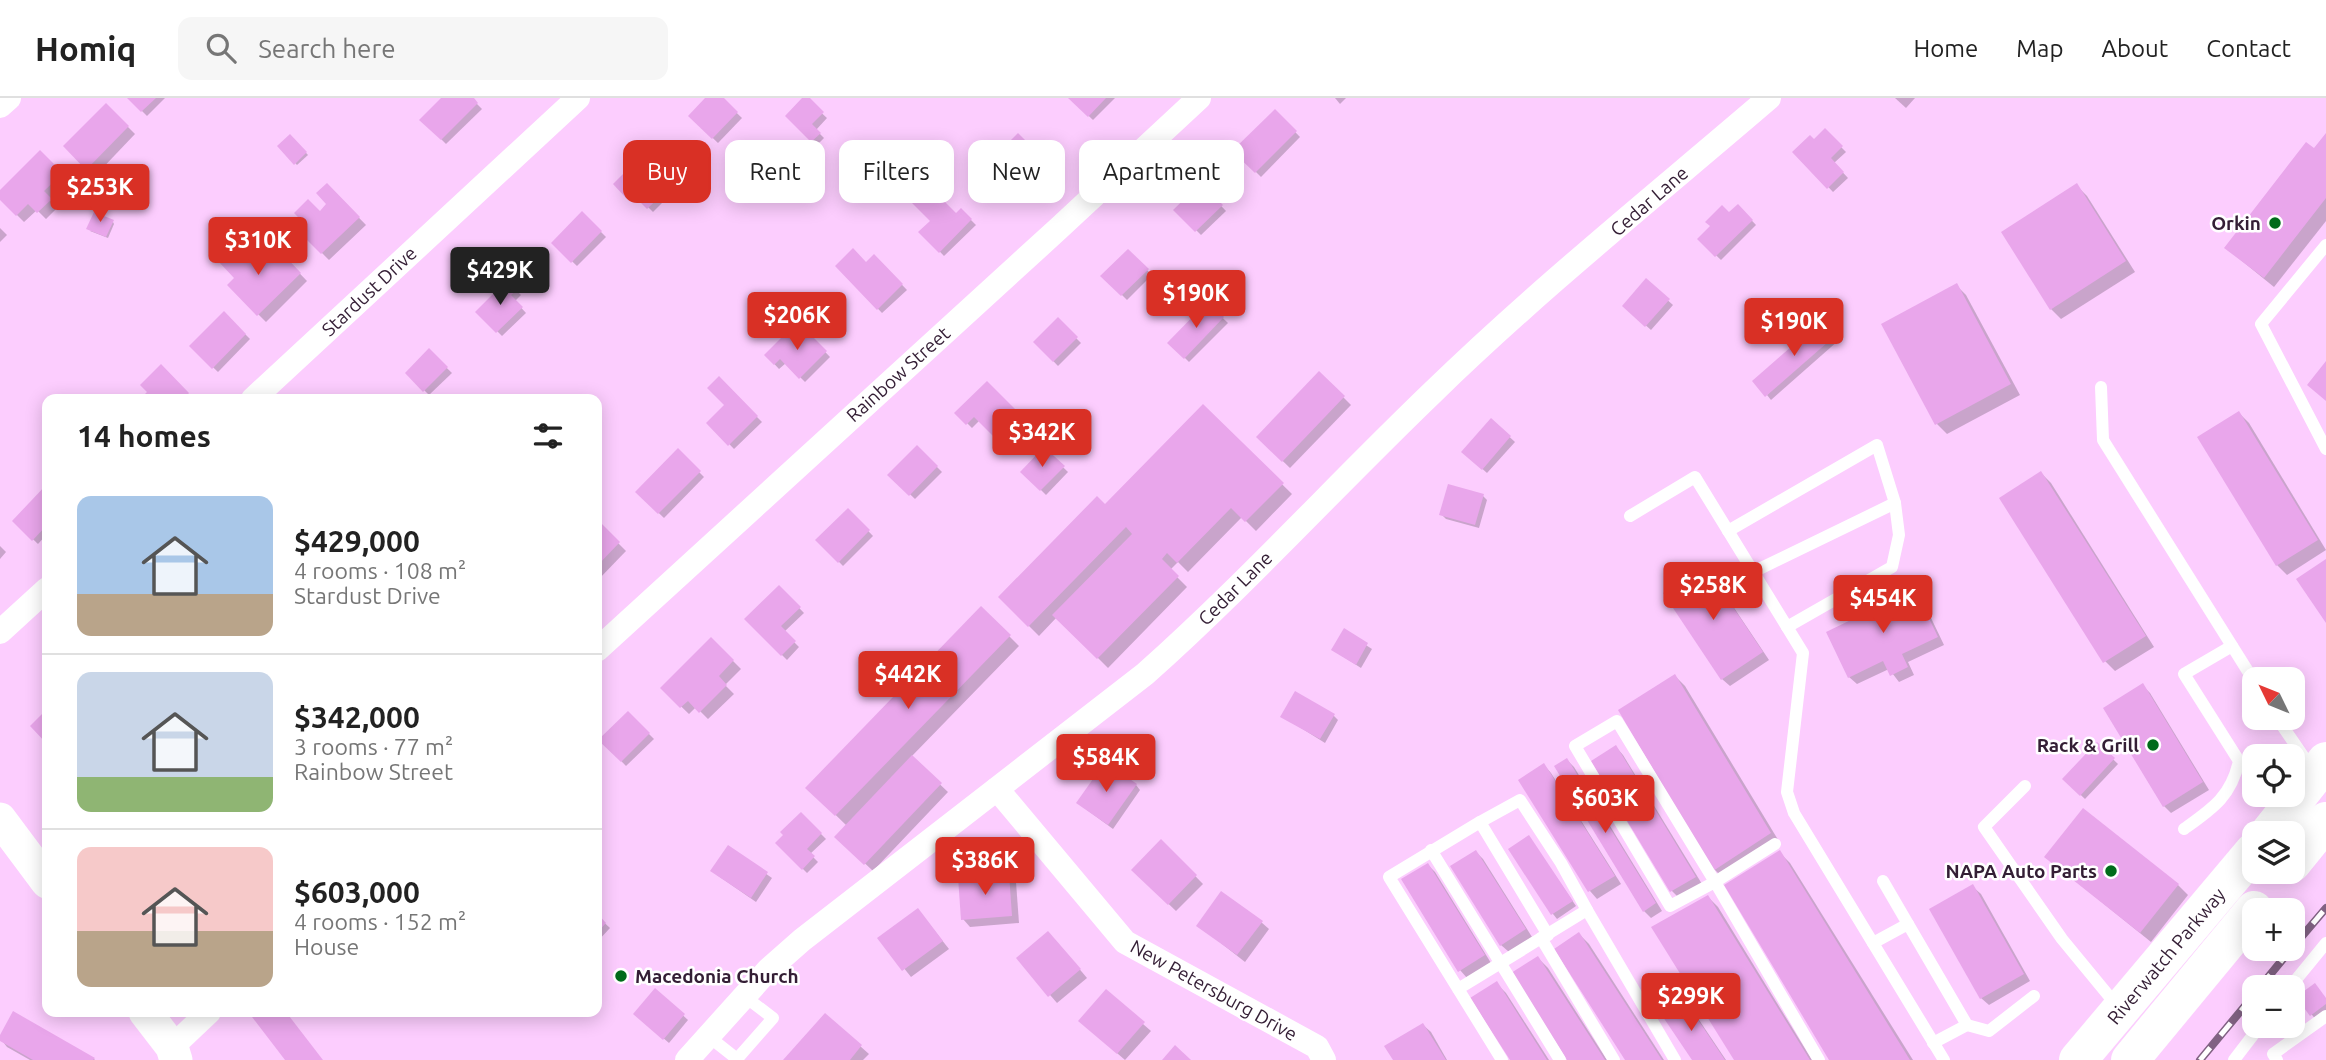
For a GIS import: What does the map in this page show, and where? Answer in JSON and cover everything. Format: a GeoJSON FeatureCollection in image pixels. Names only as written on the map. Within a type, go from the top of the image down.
{"type":"FeatureCollection","features":[{"type":"Feature","properties":{"kind":"main road"},"geometry":{"type":"LineString","coordinates":[[2279,821],[2321,768]]}},
{"type":"Feature","properties":{"kind":"main road"},"geometry":{"type":"LineString","coordinates":[[2305,847],[2326,821]]}},
{"type":"Feature","properties":{"kind":"main road"},"geometry":{"type":"LineString","coordinates":[[6,838],[42,877]]}},
{"type":"Feature","properties":{"kind":"main road","name":"Riverwatch Parkway"},"geometry":{"type":"LineString","coordinates":[[2078,1060],[2242,865]]}},
{"type":"Feature","properties":{"kind":"main road","name":"Riverwatch Parkway"},"geometry":{"type":"LineString","coordinates":[[2264,898],[2275,884]]}},
{"type":"Feature","properties":{"kind":"main road","name":"Riverwatch Parkway"},"geometry":{"type":"LineString","coordinates":[[2130,1060],[2242,925]]}},
{"type":"Feature","properties":{"kind":"main road"},"geometry":{"type":"LineString","coordinates":[[149,1017],[180,1055]]}},
{"type":"Feature","properties":{"kind":"street"},"geometry":{"type":"LineString","coordinates":[[0,106],[9,98]]}},
{"type":"Feature","properties":{"kind":"street","name":"Stardust Drive"},"geometry":{"type":"LineString","coordinates":[[258,394],[578,98]]}},
{"type":"Feature","properties":{"kind":"street","name":"Rainbow Street"},"geometry":{"type":"LineString","coordinates":[[602,645],[1199,98]]}},
{"type":"Feature","properties":{"kind":"street","name":"Cedar Lane"},"geometry":{"type":"LineString","coordinates":[[687,1060],[768,970],[802,940],[1154,666],[1191,633],[1433,391],[1497,332],[1769,98]]}},
{"type":"Feature","properties":{"kind":"street"},"geometry":{"type":"LineString","coordinates":[[0,632],[42,594]]}},
{"type":"Feature","properties":{"kind":"street","name":"New Petersburg Drive"},"geometry":{"type":"LineString","coordinates":[[997,789],[1125,942],[1317,1047],[1324,1060]]}},
{"type":"Feature","properties":{"kind":"street"},"geometry":{"type":"LineString","coordinates":[[180,1055],[206,1017]]}},
{"type":"Feature","properties":{"kind":"lane"},"geometry":{"type":"LineString","coordinates":[[2326,245],[2261,324],[2326,449]]}},
{"type":"Feature","properties":{"kind":"lane"},"geometry":{"type":"LineString","coordinates":[[2101,387],[2103,440],[2245,667]]}},
{"type":"Feature","properties":{"kind":"lane"},"geometry":{"type":"LineString","coordinates":[[1728,531],[1877,445],[1895,503],[1899,534],[1892,567],[1787,627]]}},
{"type":"Feature","properties":{"kind":"lane"},"geometry":{"type":"LineString","coordinates":[[1630,516],[1695,477],[1803,653],[1787,792],[1794,813],[1944,1060]]}},
{"type":"Feature","properties":{"kind":"lane"},"geometry":{"type":"LineString","coordinates":[[1754,572],[1895,503]]}},
{"type":"Feature","properties":{"kind":"lane"},"geometry":{"type":"LineString","coordinates":[[2184,829],[2223,799],[2235,777],[2239,761],[2184,674],[2232,646]]}},
{"type":"Feature","properties":{"kind":"lane"},"geometry":{"type":"LineString","coordinates":[[1775,845],[1715,882],[1670,906],[1575,746],[1617,721],[1715,882],[1819,1060]]}},
{"type":"Feature","properties":{"kind":"lane"},"geometry":{"type":"LineString","coordinates":[[2288,730],[2321,768]]}},
{"type":"Feature","properties":{"kind":"lane"},"geometry":{"type":"LineString","coordinates":[[2025,786],[1984,827],[2062,939],[2120,1010]]}},
{"type":"Feature","properties":{"kind":"lane"},"geometry":{"type":"LineString","coordinates":[[1502,1060],[1389,877],[1520,800],[1561,863],[1675,1060]]}},
{"type":"Feature","properties":{"kind":"lane"},"geometry":{"type":"LineString","coordinates":[[1480,822],[1614,1060]]}},
{"type":"Feature","properties":{"kind":"lane"},"geometry":{"type":"LineString","coordinates":[[1431,850],[1560,1060]]}},
{"type":"Feature","properties":{"kind":"lane"},"geometry":{"type":"LineString","coordinates":[[1884,881],[1967,1025]]}},
{"type":"Feature","properties":{"kind":"lane"},"geometry":{"type":"LineString","coordinates":[[1458,989],[1587,910]]}},
{"type":"Feature","properties":{"kind":"lane"},"geometry":{"type":"LineString","coordinates":[[1873,943],[1908,923]]}},
{"type":"Feature","properties":{"kind":"lane"},"geometry":{"type":"LineString","coordinates":[[2300,975],[2326,943]]}},
{"type":"Feature","properties":{"kind":"lane"},"geometry":{"type":"LineString","coordinates":[[708,1036],[737,1059],[774,1018],[744,996]]}},
{"type":"Feature","properties":{"kind":"lane"},"geometry":{"type":"LineString","coordinates":[[1933,1042],[1967,1025],[1989,1031],[2034,996]]}},
{"type":"Feature","properties":{"kind":"lane"},"geometry":{"type":"LineString","coordinates":[[2277,1060],[2273,1054],[2326,1016]]}},
{"type":"Feature","properties":{"kind":"lane"},"geometry":{"type":"LineString","coordinates":[[2234,1060],[2251,1038]]}},
{"type":"Feature","properties":{"kind":"building"},"geometry":{"type":"Polygon","coordinates":[[[127,98],[156,98],[141,112],[127,98]]]}},
{"type":"Feature","properties":{"kind":"building"},"geometry":{"type":"Polygon","coordinates":[[[441,98],[474,98],[478,103],[441,140],[419,120],[441,98]]]}},
{"type":"Feature","properties":{"kind":"building"},"geometry":{"type":"Polygon","coordinates":[[[705,98],[724,98],[738,112],[712,139],[688,116],[705,98]]]}},
{"type":"Feature","properties":{"kind":"building"},"geometry":{"type":"Polygon","coordinates":[[[802,98],[810,98],[824,112],[812,124],[821,133],[813,140],[809,140],[785,116],[802,98]]]}},
{"type":"Feature","properties":{"kind":"building"},"geometry":{"type":"Polygon","coordinates":[[[1068,98],[1106,98],[1088,117],[1068,98]]]}},
{"type":"Feature","properties":{"kind":"building"},"geometry":{"type":"Polygon","coordinates":[[[106,103],[129,126],[86,170],[63,146],[106,103]]]}},
{"type":"Feature","properties":{"kind":"building"},"geometry":{"type":"Polygon","coordinates":[[[1275,109],[1297,131],[1255,173],[1244,162],[1243,140],[1275,109]]]}},
{"type":"Feature","properties":{"kind":"building"},"geometry":{"type":"Polygon","coordinates":[[[1825,128],[1843,146],[1831,158],[1844,172],[1827,189],[1792,152],[1810,135],[1814,139],[1825,128]]]}},
{"type":"Feature","properties":{"kind":"building"},"geometry":{"type":"Polygon","coordinates":[[[1018,133],[1025,140],[1011,140],[1018,133]]]}},
{"type":"Feature","properties":{"kind":"building","name":"Orkin"},"geometry":{"type":"Polygon","coordinates":[[[2326,133],[2326,198],[2264,278],[2224,248],[2306,142],[2314,148],[2326,133]]]}},
{"type":"Feature","properties":{"kind":"building"},"geometry":{"type":"Polygon","coordinates":[[[290,134],[307,152],[294,165],[277,146],[290,134]]]}},
{"type":"Feature","properties":{"kind":"building"},"geometry":{"type":"Polygon","coordinates":[[[40,150],[63,173],[44,191],[52,199],[37,213],[28,204],[16,216],[0,200],[0,190],[40,150]]]}},
{"type":"Feature","properties":{"kind":"building"},"geometry":{"type":"Polygon","coordinates":[[[623,174],[623,195],[613,184],[623,174]]]}},
{"type":"Feature","properties":{"kind":"building"},"geometry":{"type":"Polygon","coordinates":[[[327,183],[360,217],[321,254],[299,232],[306,225],[294,213],[308,199],[320,211],[326,204],[316,193],[327,183]]]}},
{"type":"Feature","properties":{"kind":"building"},"geometry":{"type":"Polygon","coordinates":[[[2077,183],[2126,261],[2050,310],[2001,232],[2077,183]]]}},
{"type":"Feature","properties":{"kind":"building"},"geometry":{"type":"Polygon","coordinates":[[[641,203],[653,203],[647,209],[641,203]]]}},
{"type":"Feature","properties":{"kind":"building"},"geometry":{"type":"Polygon","coordinates":[[[912,203],[946,203],[956,213],[961,208],[972,219],[939,253],[918,232],[930,221],[912,203]]]}},
{"type":"Feature","properties":{"kind":"building"},"geometry":{"type":"Polygon","coordinates":[[[1180,203],[1223,205],[1195,232],[1173,210],[1180,203]]]}},
{"type":"Feature","properties":{"kind":"building"},"geometry":{"type":"Polygon","coordinates":[[[1738,204],[1753,220],[1715,257],[1697,239],[1710,226],[1705,222],[1722,205],[1729,212],[1738,204]]]}},
{"type":"Feature","properties":{"kind":"building"},"geometry":{"type":"Polygon","coordinates":[[[582,211],[602,231],[571,263],[551,243],[582,211]]]}},
{"type":"Feature","properties":{"kind":"building"},"geometry":{"type":"Polygon","coordinates":[[[94,212],[114,220],[106,237],[86,229],[94,212]]]}},
{"type":"Feature","properties":{"kind":"building"},"geometry":{"type":"Polygon","coordinates":[[[238,242],[262,266],[279,250],[301,273],[257,316],[227,285],[234,278],[218,261],[238,242]]]}},
{"type":"Feature","properties":{"kind":"building"},"geometry":{"type":"Polygon","coordinates":[[[853,248],[866,262],[874,254],[903,284],[877,310],[835,266],[853,248]]]}},
{"type":"Feature","properties":{"kind":"building"},"geometry":{"type":"Polygon","coordinates":[[[1128,249],[1149,269],[1121,296],[1100,276],[1128,249]]]}},
{"type":"Feature","properties":{"kind":"building"},"geometry":{"type":"Polygon","coordinates":[[[1646,278],[1670,299],[1645,327],[1622,306],[1646,278]]]}},
{"type":"Feature","properties":{"kind":"building"},"geometry":{"type":"Polygon","coordinates":[[[508,279],[518,289],[511,295],[523,307],[496,333],[475,312],[508,279]]]}},
{"type":"Feature","properties":{"kind":"building"},"geometry":{"type":"Polygon","coordinates":[[[1957,283],[2011,384],[1935,425],[1881,324],[1957,283]]]}},
{"type":"Feature","properties":{"kind":"building"},"geometry":{"type":"Polygon","coordinates":[[[1208,301],[1224,317],[1184,359],[1167,343],[1208,301]]]}},
{"type":"Feature","properties":{"kind":"building"},"geometry":{"type":"Polygon","coordinates":[[[224,311],[246,334],[212,369],[189,346],[224,311]]]}},
{"type":"Feature","properties":{"kind":"building"},"geometry":{"type":"Polygon","coordinates":[[[1058,317],[1078,337],[1053,362],[1033,342],[1058,317]]]}},
{"type":"Feature","properties":{"kind":"building"},"geometry":{"type":"Polygon","coordinates":[[[1823,319],[1836,335],[1765,397],[1752,381],[1823,319]]]}},
{"type":"Feature","properties":{"kind":"building"},"geometry":{"type":"Polygon","coordinates":[[[792,327],[800,336],[806,330],[827,351],[799,379],[780,359],[774,365],[764,355],[792,327]]]}},
{"type":"Feature","properties":{"kind":"building"},"geometry":{"type":"Polygon","coordinates":[[[429,348],[448,367],[423,392],[405,373],[429,348]]]}},
{"type":"Feature","properties":{"kind":"building"},"geometry":{"type":"Polygon","coordinates":[[[2326,361],[2326,401],[2307,385],[2326,361]]]}},
{"type":"Feature","properties":{"kind":"building"},"geometry":{"type":"Polygon","coordinates":[[[161,364],[189,393],[145,394],[147,392],[140,385],[161,364]]]}},
{"type":"Feature","properties":{"kind":"building"},"geometry":{"type":"Polygon","coordinates":[[[1319,371],[1345,396],[1282,462],[1256,437],[1319,371]]]}},
{"type":"Feature","properties":{"kind":"building"},"geometry":{"type":"Polygon","coordinates":[[[719,376],[758,416],[728,446],[706,423],[724,405],[707,388],[719,376]]]}},
{"type":"Feature","properties":{"kind":"building"},"geometry":{"type":"Polygon","coordinates":[[[987,381],[1017,411],[1009,419],[1016,427],[1000,443],[974,417],[966,425],[954,413],[987,381]]]}},
{"type":"Feature","properties":{"kind":"building"},"geometry":{"type":"Polygon","coordinates":[[[1203,404],[1284,483],[1245,522],[1231,508],[1177,563],[1167,553],[1162,559],[1179,576],[1097,659],[1052,615],[1132,534],[1126,527],[1028,627],[998,597],[1097,496],[1105,504],[1203,404]]]}},
{"type":"Feature","properties":{"kind":"building"},"geometry":{"type":"Polygon","coordinates":[[[2239,411],[2318,540],[2276,566],[2197,437],[2239,411]]]}},
{"type":"Feature","properties":{"kind":"building"},"geometry":{"type":"Polygon","coordinates":[[[1491,418],[1511,436],[1482,470],[1461,452],[1491,418]]]}},
{"type":"Feature","properties":{"kind":"building"},"geometry":{"type":"Polygon","coordinates":[[[917,445],[938,466],[909,496],[887,475],[917,445]]]}},
{"type":"Feature","properties":{"kind":"building"},"geometry":{"type":"Polygon","coordinates":[[[1044,447],[1065,466],[1040,491],[1020,472],[1044,447]]]}},
{"type":"Feature","properties":{"kind":"building"},"geometry":{"type":"Polygon","coordinates":[[[678,448],[701,471],[658,514],[635,492],[678,448]]]}},
{"type":"Feature","properties":{"kind":"building"},"geometry":{"type":"Polygon","coordinates":[[[2041,471],[2146,636],[2103,663],[1999,498],[2041,471]]]}},
{"type":"Feature","properties":{"kind":"building"},"geometry":{"type":"Polygon","coordinates":[[[1448,484],[1484,494],[1475,525],[1439,515],[1448,484]]]}},
{"type":"Feature","properties":{"kind":"building"},"geometry":{"type":"Polygon","coordinates":[[[42,489],[42,530],[32,541],[12,521],[42,489]]]}},
{"type":"Feature","properties":{"kind":"building"},"geometry":{"type":"Polygon","coordinates":[[[848,508],[870,530],[838,563],[815,540],[848,508]]]}},
{"type":"Feature","properties":{"kind":"building"},"geometry":{"type":"Polygon","coordinates":[[[602,524],[620,542],[602,561],[602,524]]]}},
{"type":"Feature","properties":{"kind":"building"},"geometry":{"type":"Polygon","coordinates":[[[2326,559],[2326,623],[2296,579],[2326,559]]]}},
{"type":"Feature","properties":{"kind":"building"},"geometry":{"type":"Polygon","coordinates":[[[1705,565],[1763,652],[1721,680],[1663,593],[1705,565]]]}},
{"type":"Feature","properties":{"kind":"building"},"geometry":{"type":"Polygon","coordinates":[[[779,585],[801,607],[781,626],[796,641],[781,656],[744,619],[779,585]]]}},
{"type":"Feature","properties":{"kind":"building"},"geometry":{"type":"Polygon","coordinates":[[[1915,589],[1938,637],[1902,654],[1908,667],[1890,676],[1883,661],[1848,678],[1826,632],[1915,589]]]}},
{"type":"Feature","properties":{"kind":"building"},"geometry":{"type":"Polygon","coordinates":[[[981,606],[1011,635],[835,816],[805,788],[981,606]]]}},
{"type":"Feature","properties":{"kind":"building"},"geometry":{"type":"Polygon","coordinates":[[[1344,628],[1368,643],[1356,665],[1331,650],[1344,628]]]}},
{"type":"Feature","properties":{"kind":"building"},"geometry":{"type":"Polygon","coordinates":[[[711,637],[734,660],[719,676],[727,685],[699,713],[688,701],[680,708],[660,688],[711,637]]]}},
{"type":"Feature","properties":{"kind":"building"},"geometry":{"type":"Polygon","coordinates":[[[1675,674],[1771,833],[1713,871],[1618,710],[1675,674]]]}},
{"type":"Feature","properties":{"kind":"building","name":"Rack & Grill"},"geometry":{"type":"Polygon","coordinates":[[[2143,683],[2203,782],[2163,807],[2103,708],[2143,683]]]}},
{"type":"Feature","properties":{"kind":"building"},"geometry":{"type":"Polygon","coordinates":[[[1295,691],[1335,714],[1320,739],[1280,717],[1295,691]]]}},
{"type":"Feature","properties":{"kind":"building"},"geometry":{"type":"Polygon","coordinates":[[[628,711],[650,733],[621,762],[602,744],[602,736],[628,711]]]}},
{"type":"Feature","properties":{"kind":"building"},"geometry":{"type":"Polygon","coordinates":[[[42,714],[42,739],[30,726],[42,714]]]}},
{"type":"Feature","properties":{"kind":"building"},"geometry":{"type":"Polygon","coordinates":[[[2097,742],[2115,758],[2080,796],[2062,779],[2097,742]]]}},
{"type":"Feature","properties":{"kind":"building"},"geometry":{"type":"Polygon","coordinates":[[[1616,745],[1696,877],[1670,892],[1591,761],[1616,745]]]}},
{"type":"Feature","properties":{"kind":"building"},"geometry":{"type":"Polygon","coordinates":[[[912,755],[942,783],[864,865],[834,837],[912,755]]]}},
{"type":"Feature","properties":{"kind":"building"},"geometry":{"type":"Polygon","coordinates":[[[1567,758],[1656,903],[1643,912],[1554,766],[1567,758]]]}},
{"type":"Feature","properties":{"kind":"building"},"geometry":{"type":"Polygon","coordinates":[[[1105,762],[1137,784],[1108,825],[1076,803],[1105,762]]]}},
{"type":"Feature","properties":{"kind":"building"},"geometry":{"type":"Polygon","coordinates":[[[1544,763],[1615,876],[1588,892],[1518,780],[1544,763]]]}},
{"type":"Feature","properties":{"kind":"building","name":"NAPA Auto Parts"},"geometry":{"type":"Polygon","coordinates":[[[2083,808],[2179,884],[2140,933],[2044,857],[2083,808]]]}},
{"type":"Feature","properties":{"kind":"building"},"geometry":{"type":"Polygon","coordinates":[[[801,812],[822,833],[807,849],[815,856],[802,870],[775,843],[783,835],[780,832],[801,812]]]}},
{"type":"Feature","properties":{"kind":"building"},"geometry":{"type":"Polygon","coordinates":[[[1529,835],[1573,901],[1551,915],[1508,849],[1529,835]]]}},
{"type":"Feature","properties":{"kind":"building"},"geometry":{"type":"Polygon","coordinates":[[[1161,839],[1197,875],[1168,905],[1131,870],[1161,839]]]}},
{"type":"Feature","properties":{"kind":"building"},"geometry":{"type":"Polygon","coordinates":[[[728,845],[768,872],[751,898],[710,871],[728,845]]]}},
{"type":"Feature","properties":{"kind":"building"},"geometry":{"type":"Polygon","coordinates":[[[1476,850],[1526,929],[1500,946],[1450,866],[1476,850]]]}},
{"type":"Feature","properties":{"kind":"building"},"geometry":{"type":"Polygon","coordinates":[[[1780,850],[1910,1060],[1829,1060],[1724,885],[1780,850]]]}},
{"type":"Feature","properties":{"kind":"building"},"geometry":{"type":"Polygon","coordinates":[[[1428,863],[1485,955],[1458,972],[1401,879],[1428,863]]]}},
{"type":"Feature","properties":{"kind":"building"},"geometry":{"type":"Polygon","coordinates":[[[1009,873],[1012,916],[961,920],[958,877],[1009,873]]]}},
{"type":"Feature","properties":{"kind":"building"},"geometry":{"type":"Polygon","coordinates":[[[1973,884],[2024,974],[1980,999],[1929,909],[1973,884]]]}},
{"type":"Feature","properties":{"kind":"building"},"geometry":{"type":"Polygon","coordinates":[[[1221,891],[1263,921],[1237,955],[1196,926],[1221,891]]]}},
{"type":"Feature","properties":{"kind":"building"},"geometry":{"type":"Polygon","coordinates":[[[1708,895],[1810,1060],[1734,1060],[1651,927],[1708,895]]]}},
{"type":"Feature","properties":{"kind":"building"},"geometry":{"type":"Polygon","coordinates":[[[918,908],[943,941],[902,971],[877,938],[918,908]]]}},
{"type":"Feature","properties":{"kind":"building"},"geometry":{"type":"Polygon","coordinates":[[[1048,931],[1081,969],[1048,997],[1016,958],[1048,931]]]}},
{"type":"Feature","properties":{"kind":"building"},"geometry":{"type":"Polygon","coordinates":[[[1579,932],[1662,1060],[1625,1060],[1554,949],[1579,932]]]}},
{"type":"Feature","properties":{"kind":"building"},"geometry":{"type":"Polygon","coordinates":[[[1538,956],[1605,1060],[1567,1060],[1511,973],[1538,956]]]}},
{"type":"Feature","properties":{"kind":"building"},"geometry":{"type":"Polygon","coordinates":[[[1497,981],[1547,1060],[1510,1060],[1470,998],[1497,981]]]}},
{"type":"Feature","properties":{"kind":"building"},"geometry":{"type":"Polygon","coordinates":[[[2315,983],[2326,998],[2326,1004],[2310,1016],[2305,1009],[2305,990],[2315,983]]]}},
{"type":"Feature","properties":{"kind":"building"},"geometry":{"type":"Polygon","coordinates":[[[655,988],[685,1014],[663,1040],[633,1014],[655,988]]]}},
{"type":"Feature","properties":{"kind":"building"},"geometry":{"type":"Polygon","coordinates":[[[1106,989],[1145,1022],[1117,1054],[1078,1021],[1106,989]]]}},
{"type":"Feature","properties":{"kind":"building"},"geometry":{"type":"Polygon","coordinates":[[[1684,999],[1725,1060],[1692,1060],[1661,1014],[1684,999]]]}},
{"type":"Feature","properties":{"kind":"building"},"geometry":{"type":"Polygon","coordinates":[[[13,1011],[95,1058],[33,1060],[0,1041],[0,1035],[13,1011]]]}},
{"type":"Feature","properties":{"kind":"building"},"geometry":{"type":"Polygon","coordinates":[[[825,1013],[862,1045],[850,1060],[783,1060],[825,1013]]]}},
{"type":"Feature","properties":{"kind":"building"},"geometry":{"type":"Polygon","coordinates":[[[252,1017],[290,1017],[323,1060],[285,1060],[252,1017]]]}},
{"type":"Feature","properties":{"kind":"building"},"geometry":{"type":"Polygon","coordinates":[[[1423,1023],[1446,1060],[1393,1060],[1384,1046],[1423,1023]]]}},
{"type":"Feature","properties":{"kind":"building"},"geometry":{"type":"Polygon","coordinates":[[[1175,1045],[1191,1060],[1162,1060],[1175,1045]]]}},
{"type":"Feature","properties":{"kind":"railway"},"geometry":{"type":"LineString","coordinates":[[2305,933],[2326,908]]}},
{"type":"Feature","properties":{"kind":"railway"},"geometry":{"type":"LineString","coordinates":[[2270,975],[2281,961]]}},
{"type":"Feature","properties":{"kind":"railway"},"geometry":{"type":"LineString","coordinates":[[2200,1060],[2242,1009]]}},
{"type":"Feature","properties":{"kind":"place","name":"Orkin"},"geometry":{"type":"Point","coordinates":[2275,223]}},
{"type":"Feature","properties":{"kind":"place","name":"Rack & Grill"},"geometry":{"type":"Point","coordinates":[2153,745]}},
{"type":"Feature","properties":{"kind":"place","name":"NAPA Auto Parts"},"geometry":{"type":"Point","coordinates":[2111,871]}},
{"type":"Feature","properties":{"kind":"place","name":"Macedonia Church"},"geometry":{"type":"Point","coordinates":[621,976]}}]}
